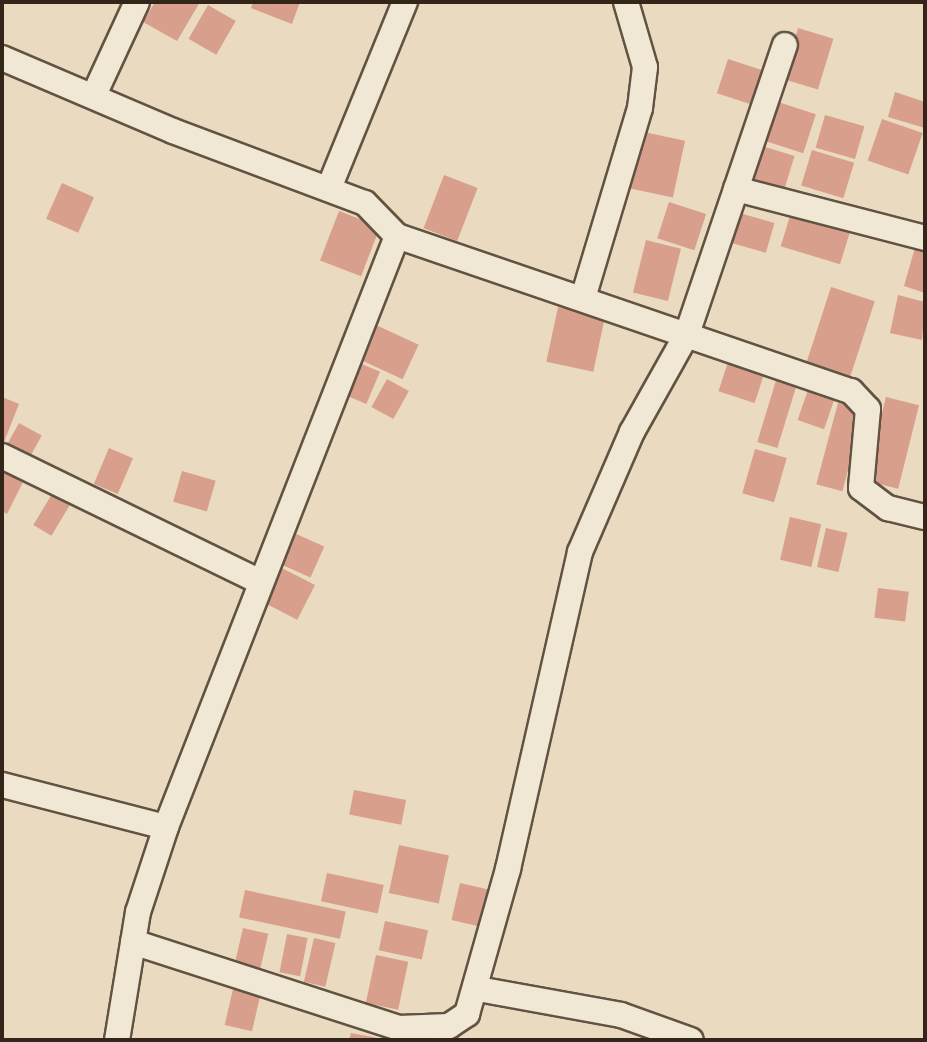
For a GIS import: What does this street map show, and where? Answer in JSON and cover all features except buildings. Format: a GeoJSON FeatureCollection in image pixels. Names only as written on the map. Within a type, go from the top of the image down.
{"type":"FeatureCollection","features":[{"type":"Feature","properties":{"kind":"street"},"geometry":{"type":"LineString","coordinates":[[94,95],[137,2]]}},
{"type":"Feature","properties":{"kind":"street"},"geometry":{"type":"LineString","coordinates":[[329,188],[405,2]]}},
{"type":"Feature","properties":{"kind":"street"},"geometry":{"type":"LineString","coordinates":[[583,299],[640,108],[645,67],[626,2]]}},
{"type":"Feature","properties":{"kind":"street"},"geometry":{"type":"LineString","coordinates":[[132,942],[399,1028],[449,1027],[467,1014],[478,989],[580,552],[632,432],[687,334],[785,45]]}},
{"type":"Feature","properties":{"kind":"street"},"geometry":{"type":"LineString","coordinates":[[2,58],[173,131],[365,203],[397,236],[829,381],[863,399],[868,424],[861,488],[888,508],[925,517]]}},
{"type":"Feature","properties":{"kind":"street"},"geometry":{"type":"LineString","coordinates":[[736,189],[925,238]]}},
{"type":"Feature","properties":{"kind":"street"},"geometry":{"type":"LineString","coordinates":[[117,1040],[132,942],[166,827],[397,236]]}},
{"type":"Feature","properties":{"kind":"street"},"geometry":{"type":"LineString","coordinates":[[2,456],[260,582]]}},
{"type":"Feature","properties":{"kind":"street"},"geometry":{"type":"LineString","coordinates":[[2,785],[166,827]]}},
{"type":"Feature","properties":{"kind":"street"},"geometry":{"type":"LineString","coordinates":[[478,989],[621,1015],[691,1040]]}}]}
